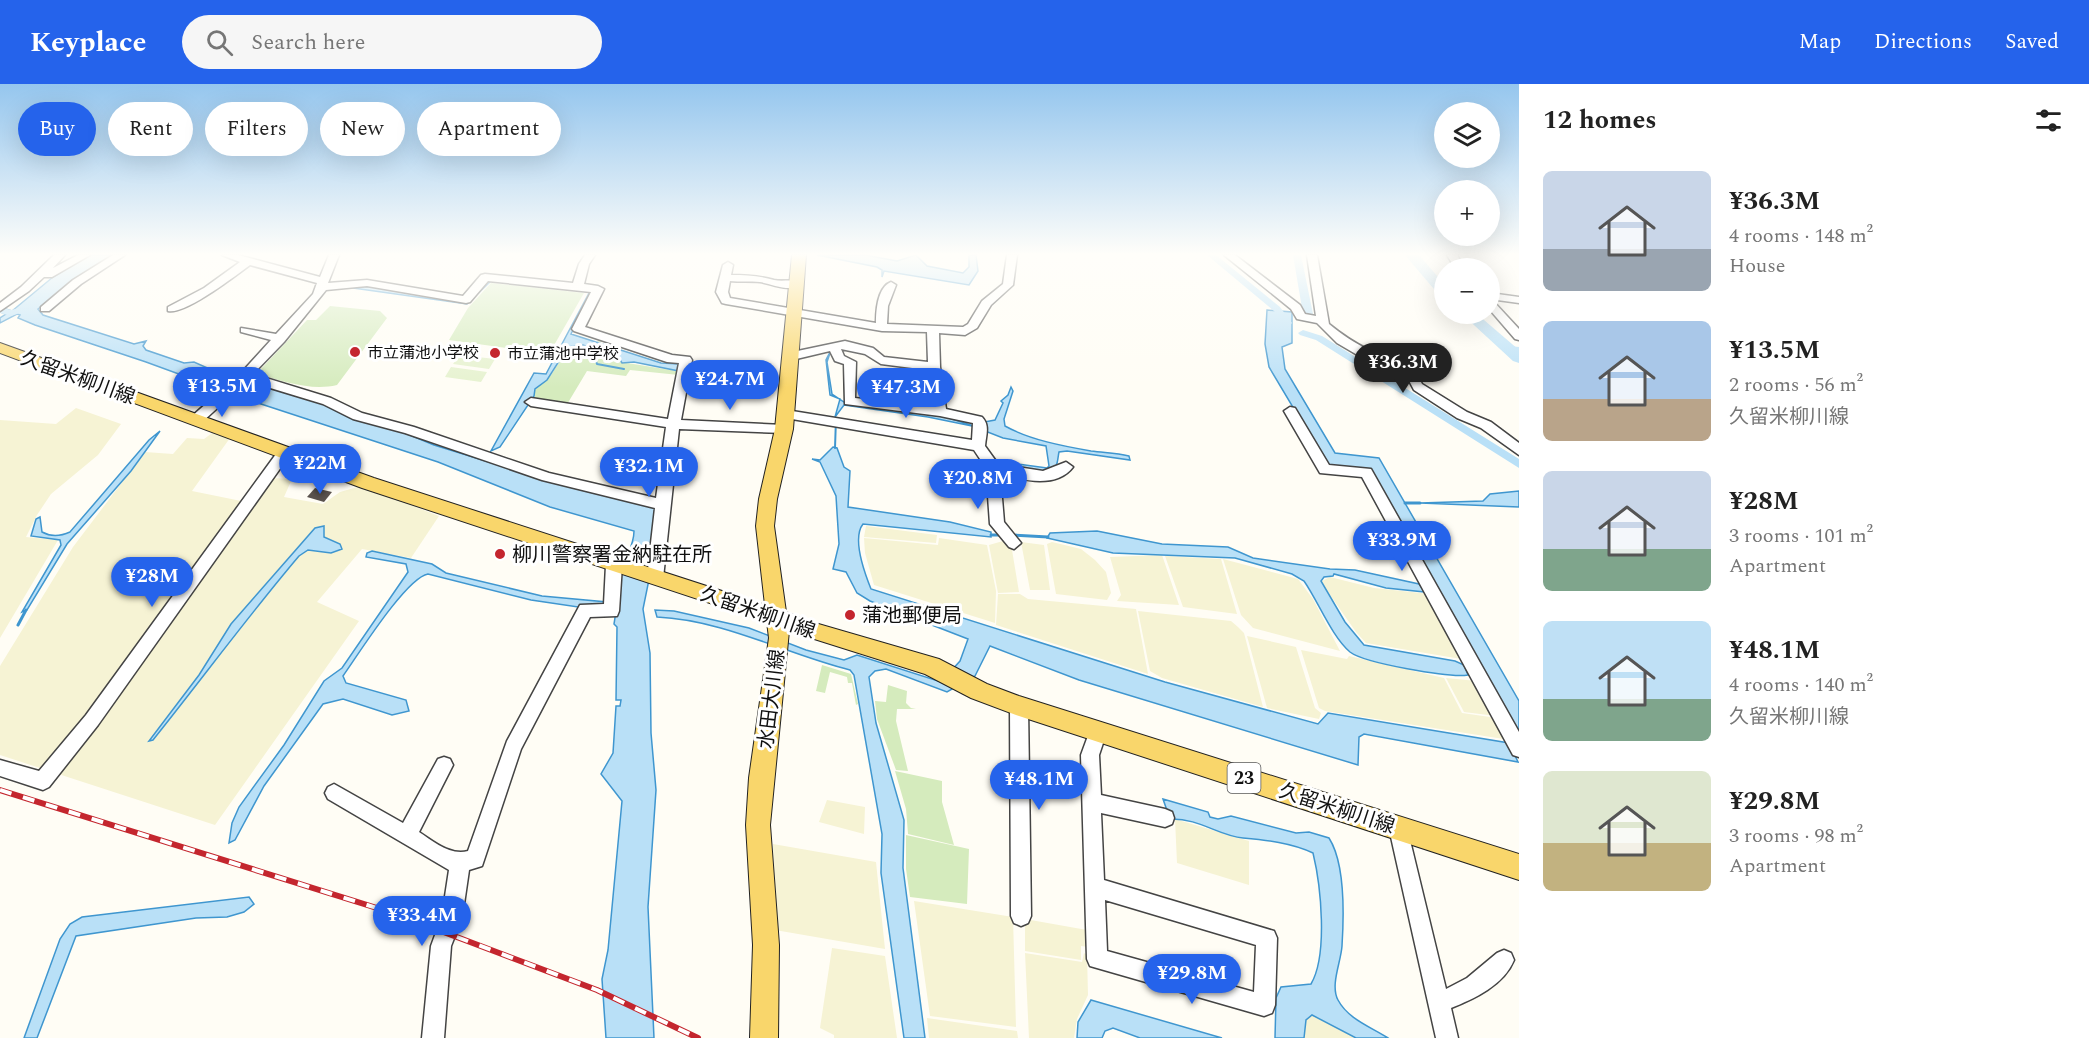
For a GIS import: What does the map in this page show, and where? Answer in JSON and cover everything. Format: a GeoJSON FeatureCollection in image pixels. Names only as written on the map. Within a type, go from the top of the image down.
{"type":"FeatureCollection","features":[{"type":"Feature","properties":{"kind":"main road","name":"水田大川線"},"geometry":{"type":"LineString","coordinates":[[764,1038],[766,945],[758,825],[761,778],[778,643],[777,617],[765,526],[768,499],[785,421],[796,300]]}},
{"type":"Feature","properties":{"kind":"main road","name":"久留米柳川線"},"geometry":{"type":"LineString","coordinates":[[0,348],[284,453],[653,578],[941,672],[1019,706],[1519,867]]}},
{"type":"Feature","properties":{"kind":"street"},"geometry":{"type":"LineString","coordinates":[[45,309],[56,300]]}},
{"type":"Feature","properties":{"kind":"street"},"geometry":{"type":"LineString","coordinates":[[172,309],[190,300]]}},
{"type":"Feature","properties":{"kind":"street"},"geometry":{"type":"LineString","coordinates":[[196,420],[242,379],[314,300]]}},
{"type":"Feature","properties":{"kind":"street"},"geometry":{"type":"LineString","coordinates":[[593,300],[578,329],[671,359],[686,360],[668,452],[664,505],[653,578]]}},
{"type":"Feature","properties":{"kind":"street"},"geometry":{"type":"LineString","coordinates":[[725,300],[882,328],[933,328],[962,332],[973,326],[990,300]]}},
{"type":"Feature","properties":{"kind":"street"},"geometry":{"type":"LineString","coordinates":[[882,328],[880,314],[884,300]]}},
{"type":"Feature","properties":{"kind":"street"},"geometry":{"type":"LineString","coordinates":[[1286,300],[1296,307],[1301,317],[1323,321]]}},
{"type":"Feature","properties":{"kind":"street"},"geometry":{"type":"LineString","coordinates":[[1319,300],[1323,321],[1329,331],[1357,350],[1408,368],[1413,382],[1418,387],[1462,415],[1486,425],[1519,450]]}},
{"type":"Feature","properties":{"kind":"street"},"geometry":{"type":"LineString","coordinates":[[1500,315],[1519,336]]}},
{"type":"Feature","properties":{"kind":"street"},"geometry":{"type":"LineString","coordinates":[[933,328],[934,367],[940,412]]}},
{"type":"Feature","properties":{"kind":"street"},"geometry":{"type":"LineString","coordinates":[[245,330],[280,339]]}},
{"type":"Feature","properties":{"kind":"street"},"geometry":{"type":"LineString","coordinates":[[792,356],[845,345],[869,351],[881,360],[934,367]]}},
{"type":"Feature","properties":{"kind":"street"},"geometry":{"type":"LineString","coordinates":[[834,347],[839,358],[850,362],[849,400],[940,412],[976,420],[981,424],[978,446],[993,468],[994,515],[997,524],[1014,543]]}},
{"type":"Feature","properties":{"kind":"street"},"geometry":{"type":"LineString","coordinates":[[242,379],[327,401],[358,416],[409,430],[547,477],[664,505]]}},
{"type":"Feature","properties":{"kind":"street"},"geometry":{"type":"LineString","coordinates":[[531,402],[674,424],[785,421],[978,446]]}},
{"type":"Feature","properties":{"kind":"street"},"geometry":{"type":"LineString","coordinates":[[1290,411],[1325,470],[1366,472],[1519,749]]}},
{"type":"Feature","properties":{"kind":"street"},"geometry":{"type":"LineString","coordinates":[[0,768],[43,781],[92,720],[284,453]]}},
{"type":"Feature","properties":{"kind":"street"},"geometry":{"type":"LineString","coordinates":[[993,468],[1041,476],[1052,475],[1060,467],[1066,467]]}},
{"type":"Feature","properties":{"kind":"street"},"geometry":{"type":"LineString","coordinates":[[334,793],[446,859],[460,863],[475,859],[513,747],[586,610],[611,611],[618,566]]}},
{"type":"Feature","properties":{"kind":"street"},"geometry":{"type":"LineString","coordinates":[[1019,706],[1022,916]]}},
{"type":"Feature","properties":{"kind":"street"},"geometry":{"type":"LineString","coordinates":[[1095,886],[1268,938],[1264,1005],[1097,959],[1090,755],[1098,730]]}},
{"type":"Feature","properties":{"kind":"street"},"geometry":{"type":"LineString","coordinates":[[407,835],[444,765]]}},
{"type":"Feature","properties":{"kind":"street"},"geometry":{"type":"LineString","coordinates":[[1093,802],[1165,818]]}},
{"type":"Feature","properties":{"kind":"street"},"geometry":{"type":"LineString","coordinates":[[1398,828],[1447,1038]]}},
{"type":"Feature","properties":{"kind":"street"},"geometry":{"type":"LineString","coordinates":[[433,1038],[441,946],[445,932],[453,918],[460,863]]}},
{"type":"Feature","properties":{"kind":"street"},"geometry":{"type":"LineString","coordinates":[[1439,1002],[1464,994],[1490,976],[1504,960]]}},
{"type":"Feature","properties":{"kind":"shaded area"},"geometry":{"type":"Polygon","coordinates":[[[76,408],[121,424],[98,455],[51,494],[37,515],[26,537],[58,540],[0,638],[0,420],[56,424],[76,408]]]}},
{"type":"Feature","properties":{"kind":"shaded area"},"geometry":{"type":"Polygon","coordinates":[[[215,431],[230,438],[192,491],[251,503],[271,478],[292,479],[284,497],[323,504],[340,492],[361,486],[439,516],[411,558],[362,549],[317,602],[359,621],[215,825],[0,755],[0,666],[73,547],[145,452],[173,454],[187,438],[204,439],[215,431]]]}},
{"type":"Feature","properties":{"kind":"shaded area"},"geometry":{"type":"Polygon","coordinates":[[[866,526],[937,535],[936,543],[864,537],[866,526]]]}},
{"type":"Feature","properties":{"kind":"shaded area"},"geometry":{"type":"Polygon","coordinates":[[[864,538],[938,545],[939,538],[987,545],[996,591],[995,623],[874,585],[865,553],[864,538]]]}},
{"type":"Feature","properties":{"kind":"shaded area"},"geometry":{"type":"Polygon","coordinates":[[[1003,541],[1011,544],[1019,592],[998,593],[989,545],[1003,541]]]}},
{"type":"Feature","properties":{"kind":"shaded area"},"geometry":{"type":"Polygon","coordinates":[[[1021,542],[1044,545],[1050,590],[1030,590],[1021,542]]]}},
{"type":"Feature","properties":{"kind":"shaded area"},"geometry":{"type":"Polygon","coordinates":[[[1052,542],[1081,549],[1095,560],[1106,572],[1111,593],[1107,600],[1056,594],[1047,544],[1052,542]]]}},
{"type":"Feature","properties":{"kind":"shaded area"},"geometry":{"type":"Polygon","coordinates":[[[1162,555],[1179,605],[1117,601],[1121,595],[1110,557],[1162,555]]]}},
{"type":"Feature","properties":{"kind":"shaded area"},"geometry":{"type":"Polygon","coordinates":[[[1165,556],[1221,559],[1237,614],[1183,607],[1165,556]]]}},
{"type":"Feature","properties":{"kind":"shaded area"},"geometry":{"type":"Polygon","coordinates":[[[1223,559],[1298,579],[1313,599],[1340,651],[1253,628],[1241,615],[1223,559]]]}},
{"type":"Feature","properties":{"kind":"shaded area"},"geometry":{"type":"Polygon","coordinates":[[[1330,577],[1374,588],[1430,594],[1467,660],[1366,643],[1323,585],[1322,581],[1330,577]]]}},
{"type":"Feature","properties":{"kind":"shaded area"},"geometry":{"type":"Polygon","coordinates":[[[998,594],[1020,594],[1028,599],[1136,609],[1148,674],[996,625],[998,594]]]}},
{"type":"Feature","properties":{"kind":"shaded area"},"geometry":{"type":"Polygon","coordinates":[[[1138,611],[1231,621],[1244,633],[1263,707],[1162,678],[1150,671],[1138,611]]]}},
{"type":"Feature","properties":{"kind":"shaded area"},"geometry":{"type":"Polygon","coordinates":[[[1247,636],[1296,647],[1315,708],[1321,713],[1319,719],[1267,708],[1247,636]]]}},
{"type":"Feature","properties":{"kind":"shaded area"},"geometry":{"type":"Polygon","coordinates":[[[1301,650],[1347,659],[1349,656],[1444,678],[1462,713],[1497,718],[1510,740],[1325,711],[1319,708],[1301,650]]]}},
{"type":"Feature","properties":{"kind":"shaded area"},"geometry":{"type":"Polygon","coordinates":[[[1446,678],[1477,681],[1496,716],[1464,712],[1446,678]]]}},
{"type":"Feature","properties":{"kind":"shaded area"},"geometry":{"type":"Polygon","coordinates":[[[827,800],[865,807],[864,834],[819,822],[827,800]]]}},
{"type":"Feature","properties":{"kind":"shaded area"},"geometry":{"type":"Polygon","coordinates":[[[1175,819],[1249,841],[1249,885],[1177,863],[1175,819]]]}},
{"type":"Feature","properties":{"kind":"shaded area"},"geometry":{"type":"Polygon","coordinates":[[[773,844],[876,862],[885,949],[775,930],[773,844]]]}},
{"type":"Feature","properties":{"kind":"shaded area"},"geometry":{"type":"Polygon","coordinates":[[[914,901],[1013,917],[1016,1027],[930,1016],[914,901]]]}},
{"type":"Feature","properties":{"kind":"shaded area"},"geometry":{"type":"Polygon","coordinates":[[[1025,919],[1087,930],[1088,947],[1081,946],[1081,960],[1025,951],[1025,919]]]}},
{"type":"Feature","properties":{"kind":"shaded area"},"geometry":{"type":"Polygon","coordinates":[[[832,948],[885,956],[897,1038],[834,1038],[834,1035],[820,1028],[832,948]]]}},
{"type":"Feature","properties":{"kind":"shaded area"},"geometry":{"type":"Polygon","coordinates":[[[1025,953],[1082,962],[1084,953],[1087,955],[1088,995],[1077,1019],[1074,1038],[1029,1038],[1025,953]]]}},
{"type":"Feature","properties":{"kind":"shaded area"},"geometry":{"type":"Polygon","coordinates":[[[1301,1009],[1321,1012],[1359,1038],[1302,1038],[1301,1009]]]}},
{"type":"Feature","properties":{"kind":"shaded area"},"geometry":{"type":"Polygon","coordinates":[[[927,1018],[1017,1031],[1018,1038],[929,1038],[927,1018]]]}},
{"type":"Feature","properties":{"kind":"green space"},"geometry":{"type":"Polygon","coordinates":[[[476,300],[580,300],[549,354],[449,340],[468,308],[476,300]]]}},
{"type":"Feature","properties":{"kind":"green space"},"geometry":{"type":"Polygon","coordinates":[[[330,306],[380,311],[387,318],[337,385],[308,386],[262,375],[260,370],[307,320],[316,320],[330,306]]]}},
{"type":"Feature","properties":{"kind":"green space"},"geometry":{"type":"Polygon","coordinates":[[[600,339],[603,340],[598,344],[598,352],[619,358],[621,362],[677,371],[679,375],[630,370],[626,376],[587,371],[566,406],[529,400],[536,389],[551,375],[569,347],[582,346],[597,351],[593,345],[600,339]]]}},
{"type":"Feature","properties":{"kind":"green space"},"geometry":{"type":"Polygon","coordinates":[[[460,355],[495,359],[489,369],[453,364],[460,355]]]}},
{"type":"Feature","properties":{"kind":"green space"},"geometry":{"type":"Polygon","coordinates":[[[451,367],[487,372],[481,382],[445,377],[451,367]]]}},
{"type":"Feature","properties":{"kind":"green space"},"geometry":{"type":"Polygon","coordinates":[[[822,665],[851,674],[858,704],[856,705],[852,683],[848,683],[847,677],[830,672],[825,693],[816,691],[822,665]]]}},
{"type":"Feature","properties":{"kind":"green space"},"geometry":{"type":"Polygon","coordinates":[[[888,685],[907,691],[906,703],[916,709],[897,709],[896,721],[908,771],[896,770],[877,719],[875,701],[886,702],[888,685]]]}},
{"type":"Feature","properties":{"kind":"green space"},"geometry":{"type":"Polygon","coordinates":[[[895,771],[942,781],[942,802],[954,845],[908,834],[906,809],[895,771]]]}},
{"type":"Feature","properties":{"kind":"green space"},"geometry":{"type":"Polygon","coordinates":[[[906,835],[969,849],[967,904],[910,897],[906,869],[906,835]]]}},
{"type":"Feature","properties":{"kind":"water"},"geometry":{"type":"Polygon","coordinates":[[[26,300],[50,300],[38,309],[43,315],[134,344],[146,341],[143,346],[146,350],[184,363],[194,362],[248,386],[253,383],[317,401],[350,418],[405,433],[434,445],[547,480],[659,508],[654,555],[643,609],[650,653],[651,733],[656,790],[648,907],[654,1038],[606,1038],[602,979],[608,950],[622,801],[601,774],[613,753],[616,706],[620,706],[621,700],[616,700],[617,627],[614,624],[619,584],[633,542],[634,531],[550,507],[438,462],[258,403],[35,325],[18,318],[20,315],[17,314],[0,323],[0,318],[6,314],[0,312],[0,307],[12,311],[26,300]]]}},
{"type":"Feature","properties":{"kind":"water"},"geometry":{"type":"Polygon","coordinates":[[[435,300],[453,300],[467,302],[472,300],[467,304],[435,300]]]}},
{"type":"Feature","properties":{"kind":"water"},"geometry":{"type":"Polygon","coordinates":[[[585,300],[588,300],[571,334],[661,363],[680,364],[679,371],[634,362],[622,363],[619,358],[583,345],[568,347],[547,380],[535,389],[534,396],[500,447],[491,451],[534,373],[546,374],[585,300]]]}},
{"type":"Feature","properties":{"kind":"water"},"geometry":{"type":"Polygon","coordinates":[[[1267,310],[1292,312],[1292,343],[1282,347],[1285,369],[1335,453],[1379,458],[1519,701],[1519,735],[1370,470],[1328,466],[1269,367],[1265,344],[1267,310]]]}},
{"type":"Feature","properties":{"kind":"water"},"geometry":{"type":"Polygon","coordinates":[[[831,350],[827,362],[832,394],[839,398],[830,395],[826,360],[831,350]]]}},
{"type":"Feature","properties":{"kind":"water"},"geometry":{"type":"Polygon","coordinates":[[[1011,387],[1013,391],[1004,419],[1005,426],[1047,442],[1129,456],[1130,460],[1067,451],[1059,452],[1056,466],[1046,473],[1032,473],[1004,467],[1003,462],[1047,468],[1049,466],[1046,446],[1003,438],[985,431],[984,422],[995,420],[1003,403],[1001,401],[1008,395],[1011,387]]]}},
{"type":"Feature","properties":{"kind":"water"},"geometry":{"type":"Polygon","coordinates":[[[840,399],[844,402],[936,414],[977,427],[928,417],[844,405],[835,417],[840,399]]]}},
{"type":"Feature","properties":{"kind":"water"},"geometry":{"type":"Polygon","coordinates":[[[160,431],[131,471],[67,544],[27,610],[22,612],[61,545],[60,540],[31,536],[36,519],[40,517],[42,532],[45,534],[56,535],[70,532],[149,440],[160,431]]]}},
{"type":"Feature","properties":{"kind":"water"},"geometry":{"type":"Polygon","coordinates":[[[833,447],[837,448],[844,467],[850,471],[848,507],[950,522],[991,532],[991,537],[863,524],[860,530],[859,547],[871,589],[1165,682],[1318,724],[1328,713],[1509,743],[1518,762],[1364,734],[1359,737],[1358,765],[1079,680],[990,646],[975,676],[947,692],[886,669],[875,671],[869,677],[876,723],[904,820],[903,868],[925,1038],[904,1038],[881,873],[882,834],[854,675],[850,670],[731,631],[682,619],[657,617],[655,610],[674,611],[749,628],[806,650],[844,660],[857,655],[941,682],[960,661],[968,639],[870,601],[857,593],[846,572],[833,569],[839,544],[836,496],[820,462],[812,459],[820,460],[833,447]]]}},
{"type":"Feature","properties":{"kind":"water"},"geometry":{"type":"Polygon","coordinates":[[[1519,491],[1519,507],[1420,503],[1483,501],[1490,494],[1519,491]]]}},
{"type":"Feature","properties":{"kind":"water"},"geometry":{"type":"Polygon","coordinates":[[[324,526],[324,537],[340,544],[342,549],[331,553],[308,550],[299,556],[153,740],[149,741],[199,675],[231,624],[315,528],[324,526]]]}},
{"type":"Feature","properties":{"kind":"water"},"geometry":{"type":"Polygon","coordinates":[[[1097,531],[1162,544],[1228,547],[1253,558],[1330,569],[1355,570],[1419,584],[1425,592],[1386,588],[1334,574],[1324,577],[1321,581],[1345,622],[1364,645],[1455,661],[1464,665],[1468,675],[1407,669],[1372,661],[1350,652],[1331,628],[1304,581],[1292,574],[1235,558],[1113,553],[1047,538],[1050,533],[1097,531]]]}},
{"type":"Feature","properties":{"kind":"water"},"geometry":{"type":"Polygon","coordinates":[[[372,551],[432,564],[446,573],[542,596],[607,602],[605,611],[531,600],[428,574],[419,579],[395,602],[343,676],[346,683],[406,700],[409,711],[392,715],[343,699],[323,704],[264,786],[235,840],[229,843],[232,823],[239,807],[284,745],[324,681],[342,668],[408,572],[406,564],[366,557],[367,553],[372,551]]]}},
{"type":"Feature","properties":{"kind":"water"},"geometry":{"type":"Polygon","coordinates":[[[1163,799],[1208,812],[1210,817],[1218,819],[1231,816],[1296,833],[1309,832],[1329,838],[1341,875],[1343,905],[1342,946],[1335,981],[1336,994],[1342,1007],[1360,1022],[1388,1038],[1356,1038],[1312,1015],[1306,1020],[1304,1038],[1275,1038],[1276,998],[1281,987],[1311,984],[1320,956],[1320,901],[1313,853],[1288,844],[1234,837],[1190,821],[1170,819],[1163,799]]]}},
{"type":"Feature","properties":{"kind":"water"},"geometry":{"type":"Polygon","coordinates":[[[249,897],[254,904],[244,912],[227,917],[196,918],[76,936],[37,1038],[24,1038],[60,939],[70,924],[82,917],[249,897]]]}},
{"type":"Feature","properties":{"kind":"water"},"geometry":{"type":"Polygon","coordinates":[[[1091,1000],[1222,1038],[1140,1038],[1113,1028],[1105,1031],[1102,1038],[1077,1038],[1078,1022],[1091,1000]]]}},
{"type":"Feature","properties":{"kind":"building"},"geometry":{"type":"Polygon","coordinates":[[[315,488],[332,492],[324,502],[307,497],[315,488]]]}},
{"type":"Feature","properties":{"kind":"waterway"},"geometry":{"type":"LineString","coordinates":[[1265,300],[1277,309],[1287,323]]}},
{"type":"Feature","properties":{"kind":"waterway"},"geometry":{"type":"LineString","coordinates":[[1305,300],[1308,314]]}},
{"type":"Feature","properties":{"kind":"waterway"},"geometry":{"type":"LineString","coordinates":[[0,310],[11,313],[24,310]]}},
{"type":"Feature","properties":{"kind":"waterway"},"geometry":{"type":"LineString","coordinates":[[1480,324],[1519,358]]}},
{"type":"Feature","properties":{"kind":"waterway"},"geometry":{"type":"LineString","coordinates":[[1303,333],[1319,338],[1519,464]]}},
{"type":"Feature","properties":{"kind":"waterway"},"geometry":{"type":"LineString","coordinates":[[1510,349],[1519,350]]}},
{"type":"Feature","properties":{"kind":"waterway"},"geometry":{"type":"LineString","coordinates":[[601,351],[595,358],[597,364],[624,369]]}},
{"type":"Feature","properties":{"kind":"waterway"},"geometry":{"type":"LineString","coordinates":[[835,448],[836,418]]}},
{"type":"Feature","properties":{"kind":"waterway"},"geometry":{"type":"LineString","coordinates":[[1405,503],[1420,503]]}},
{"type":"Feature","properties":{"kind":"waterway"},"geometry":{"type":"LineString","coordinates":[[991,535],[1001,535]]}},
{"type":"Feature","properties":{"kind":"waterway"},"geometry":{"type":"LineString","coordinates":[[1013,535],[1048,537]]}},
{"type":"Feature","properties":{"kind":"waterway"},"geometry":{"type":"LineString","coordinates":[[18,625],[26,610]]}},
{"type":"Feature","properties":{"kind":"railway"},"geometry":{"type":"LineString","coordinates":[[0,790],[396,914],[597,990],[698,1038]]}},
{"type":"Feature","properties":{"kind":"place","name":"市立蒲池小学校"},"geometry":{"type":"Point","coordinates":[355,352]}},
{"type":"Feature","properties":{"kind":"place","name":"市立蒲池中学校"},"geometry":{"type":"Point","coordinates":[495,353]}},
{"type":"Feature","properties":{"kind":"place","name":"柳川警察署金納駐在所"},"geometry":{"type":"Point","coordinates":[500,554]}},
{"type":"Feature","properties":{"kind":"place","name":"蒲池郵便局"},"geometry":{"type":"Point","coordinates":[850,615]}}]}
